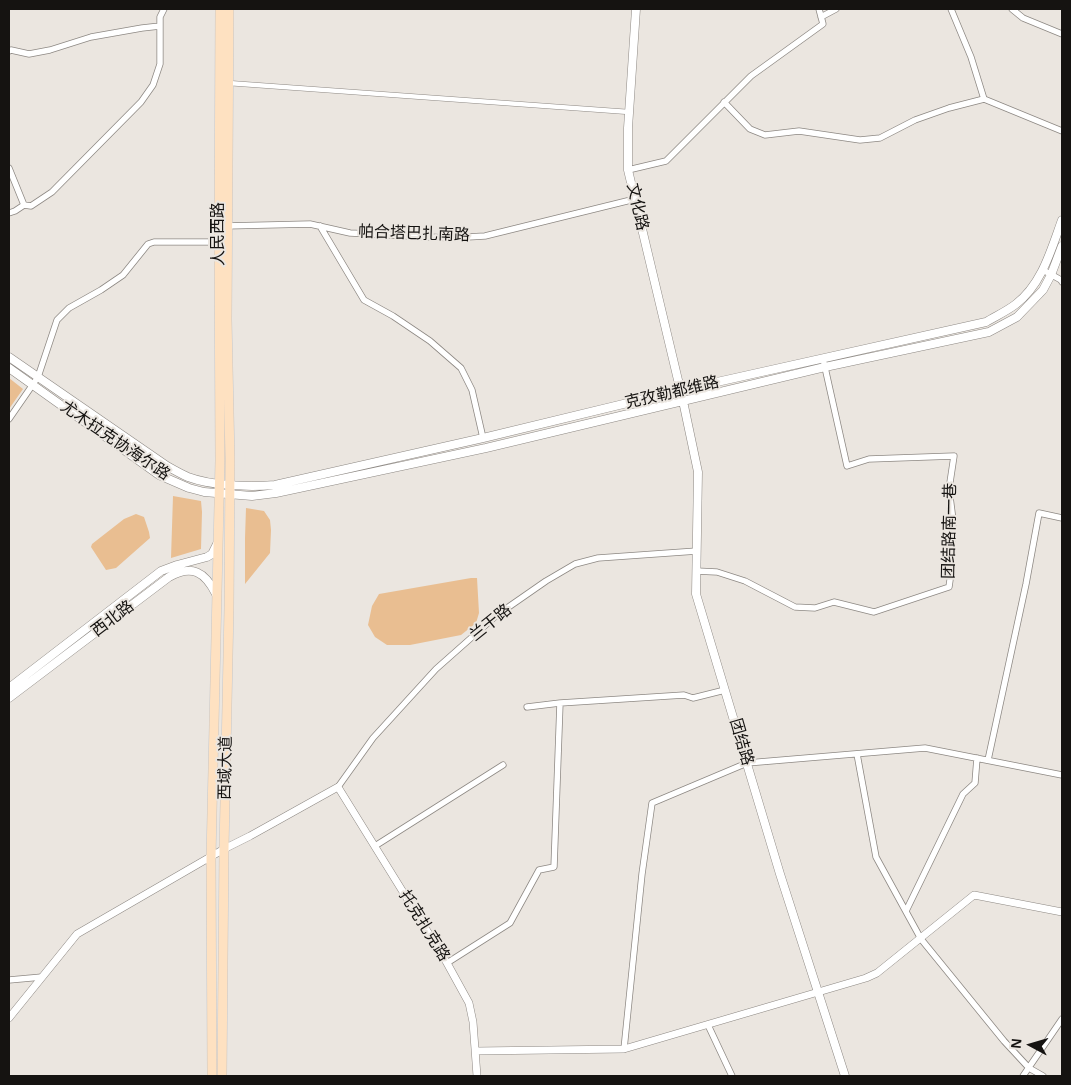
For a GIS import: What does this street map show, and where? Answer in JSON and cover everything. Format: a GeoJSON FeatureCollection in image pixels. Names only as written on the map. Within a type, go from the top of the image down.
{"type":"FeatureCollection","features":[{"type":"Feature","properties":{"kind":"main road","name":"人民西路"},"geometry":{"type":"LineString","coordinates":[[220,9],[223,242],[227,319],[225,459]]}},
{"type":"Feature","properties":{"kind":"main road","name":"人民西路"},"geometry":{"type":"LineString","coordinates":[[223,226],[229,9]]}},
{"type":"Feature","properties":{"kind":"main road","name":"文化路"},"geometry":{"type":"LineString","coordinates":[[636,9],[628,112],[628,170],[683,401]]}},
{"type":"Feature","properties":{"kind":"main road","name":"克孜勒都维路"},"geometry":{"type":"LineString","coordinates":[[230,484],[251,486],[275,485],[483,438],[681,390],[986,322],[1016,304],[1030,291],[1043,270],[1062,220]]}},
{"type":"Feature","properties":{"kind":"main road","name":"克孜勒都维路"},"geometry":{"type":"LineString","coordinates":[[230,495],[252,496],[276,493],[486,448],[825,368],[989,332],[1017,317],[1043,290],[1062,246]]}},
{"type":"Feature","properties":{"kind":"main road","name":"尤木拉克协海尔路"},"geometry":{"type":"LineString","coordinates":[[9,357],[167,466],[189,477],[230,484]]}},
{"type":"Feature","properties":{"kind":"main road","name":"尤木拉克协海尔路"},"geometry":{"type":"LineString","coordinates":[[9,368],[160,475],[189,488],[230,495]]}},
{"type":"Feature","properties":{"kind":"main road","name":"团结路"},"geometry":{"type":"LineString","coordinates":[[683,401],[698,472],[696,594],[780,874],[845,1076]]}},
{"type":"Feature","properties":{"kind":"main road","name":"西域大道"},"geometry":{"type":"LineString","coordinates":[[212,1076],[211,857],[217,544],[219,483],[225,459]]}},
{"type":"Feature","properties":{"kind":"main road","name":"西域大道"},"geometry":{"type":"LineString","coordinates":[[222,1076],[230,495],[230,484],[225,459]]}},
{"type":"Feature","properties":{"kind":"main road","name":"西北路"},"geometry":{"type":"LineString","coordinates":[[9,688],[161,571],[212,554],[217,544]]}},
{"type":"Feature","properties":{"kind":"main road","name":"西北路"},"geometry":{"type":"LineString","coordinates":[[10,696],[169,577],[177,573],[189,570],[196,571],[203,575],[211,584],[216,594]]}},
{"type":"Feature","properties":{"kind":"street"},"geometry":{"type":"LineString","coordinates":[[9,213],[24,205],[31,206],[52,192],[141,102],[153,85],[160,64],[160,17],[164,9]]}},
{"type":"Feature","properties":{"kind":"street"},"geometry":{"type":"LineString","coordinates":[[628,170],[666,161],[751,76],[823,24],[819,9]]}},
{"type":"Feature","properties":{"kind":"street"},"geometry":{"type":"LineString","coordinates":[[821,18],[836,9]]}},
{"type":"Feature","properties":{"kind":"street"},"geometry":{"type":"LineString","coordinates":[[951,9],[971,58],[984,99]]}},
{"type":"Feature","properties":{"kind":"street"},"geometry":{"type":"LineString","coordinates":[[1012,9],[1023,18],[1062,34]]}},
{"type":"Feature","properties":{"kind":"street"},"geometry":{"type":"LineString","coordinates":[[9,51],[29,54],[50,50],[91,37],[124,30],[160,26]]}},
{"type":"Feature","properties":{"kind":"street"},"geometry":{"type":"LineString","coordinates":[[228,84],[628,112]]}},
{"type":"Feature","properties":{"kind":"street"},"geometry":{"type":"LineString","coordinates":[[724,102],[750,129],[765,135],[799,131],[860,140],[880,138],[915,120],[949,108],[984,99],[1062,131]]}},
{"type":"Feature","properties":{"kind":"street"},"geometry":{"type":"LineString","coordinates":[[9,168],[24,205]]}},
{"type":"Feature","properties":{"kind":"street","name":"帕合塔巴扎南路"},"geometry":{"type":"LineString","coordinates":[[223,226],[310,224],[350,233],[450,238],[486,236],[635,199]]}},
{"type":"Feature","properties":{"kind":"street"},"geometry":{"type":"LineString","coordinates":[[320,226],[364,300],[393,316],[430,341],[461,368],[472,390],[483,438]]}},
{"type":"Feature","properties":{"kind":"street"},"geometry":{"type":"LineString","coordinates":[[9,418],[38,377],[57,320],[69,308],[101,290],[122,275],[148,244],[154,242],[223,242]]}},
{"type":"Feature","properties":{"kind":"street"},"geometry":{"type":"LineString","coordinates":[[1043,270],[1062,282]]}},
{"type":"Feature","properties":{"kind":"street","name":"团结路南一巷"},"geometry":{"type":"LineString","coordinates":[[696,571],[717,572],[745,581],[795,607],[815,608],[834,602],[874,612],[949,587],[953,520],[949,489],[954,456],[869,459],[847,466],[823,359]]}},
{"type":"Feature","properties":{"kind":"street"},"geometry":{"type":"LineString","coordinates":[[988,760],[1026,584],[1039,513],[1062,518]]}},
{"type":"Feature","properties":{"kind":"street","name":"兰干路"},"geometry":{"type":"LineString","coordinates":[[338,787],[373,738],[436,669],[497,615],[546,582],[575,564],[598,558],[697,551]]}},
{"type":"Feature","properties":{"kind":"street"},"geometry":{"type":"LineString","coordinates":[[527,707],[684,695],[693,698],[725,690]]}},
{"type":"Feature","properties":{"kind":"street"},"geometry":{"type":"LineString","coordinates":[[447,963],[510,923],[539,870],[554,867],[560,703]]}},
{"type":"Feature","properties":{"kind":"street"},"geometry":{"type":"LineString","coordinates":[[624,1049],[642,874],[652,803],[747,763],[925,748],[1062,775]]}},
{"type":"Feature","properties":{"kind":"street"},"geometry":{"type":"LineString","coordinates":[[857,754],[876,857],[921,939],[1004,1041],[1029,1068],[1043,1076]]}},
{"type":"Feature","properties":{"kind":"street"},"geometry":{"type":"LineString","coordinates":[[906,911],[963,794],[975,783],[977,758]]}},
{"type":"Feature","properties":{"kind":"street"},"geometry":{"type":"LineString","coordinates":[[375,846],[503,766]]}},
{"type":"Feature","properties":{"kind":"street"},"geometry":{"type":"LineString","coordinates":[[9,1018],[77,934],[224,849],[338,787]]}},
{"type":"Feature","properties":{"kind":"street","name":"托克扎克路"},"geometry":{"type":"LineString","coordinates":[[338,787],[447,963],[469,1002],[473,1022],[477,1076]]}},
{"type":"Feature","properties":{"kind":"street"},"geometry":{"type":"LineString","coordinates":[[476,1051],[624,1049],[866,978],[877,973],[974,895],[1062,912]]}},
{"type":"Feature","properties":{"kind":"street"},"geometry":{"type":"LineString","coordinates":[[9,980],[42,977]]}},
{"type":"Feature","properties":{"kind":"street"},"geometry":{"type":"LineString","coordinates":[[1023,1076],[1062,1019]]}},
{"type":"Feature","properties":{"kind":"street"},"geometry":{"type":"LineString","coordinates":[[708,1025],[732,1076]]}},
{"type":"Feature","properties":{"kind":"shaded area"},"geometry":{"type":"Polygon","coordinates":[[[9,378],[23,389],[9,409],[9,378]]]}},
{"type":"Feature","properties":{"kind":"shaded area"},"geometry":{"type":"Polygon","coordinates":[[[173,496],[201,501],[201,549],[171,558],[173,496]]]}},
{"type":"Feature","properties":{"kind":"shaded area"},"geometry":{"type":"Polygon","coordinates":[[[246,508],[264,511],[270,520],[271,530],[270,553],[245,584],[245,538],[246,508]]]}},
{"type":"Feature","properties":{"kind":"shaded area"},"geometry":{"type":"Polygon","coordinates":[[[136,514],[144,517],[150,538],[116,568],[106,570],[91,547],[92,544],[124,519],[136,514]]]}},
{"type":"Feature","properties":{"kind":"shaded area"},"geometry":{"type":"Polygon","coordinates":[[[477,578],[479,613],[476,623],[461,635],[410,645],[387,645],[375,637],[368,625],[372,606],[379,594],[477,578]]]}}]}
